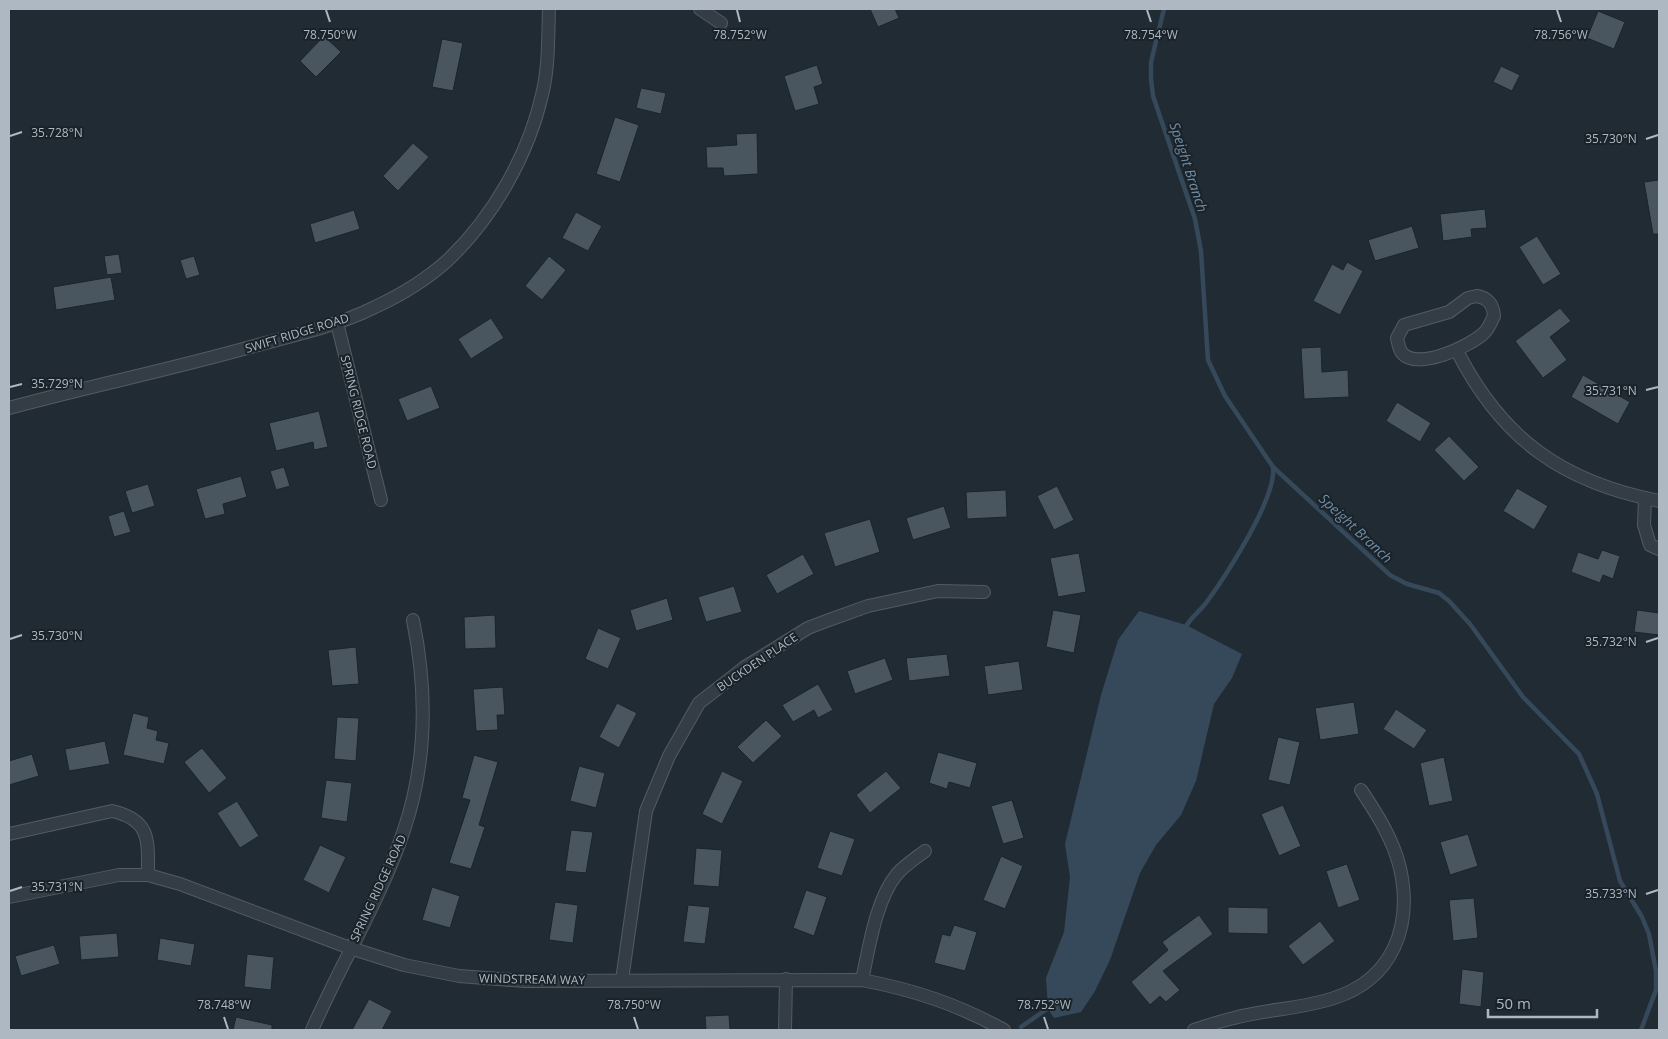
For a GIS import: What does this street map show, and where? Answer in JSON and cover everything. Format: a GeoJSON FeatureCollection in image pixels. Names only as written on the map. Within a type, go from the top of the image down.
{"type":"FeatureCollection","features":[{"type":"Feature","properties":{"kind":"street","name":"SWIFT RIDGE ROAD"},"geometry":{"type":"LineString","coordinates":[[9,408],[337,323],[374,308],[426,277],[448,260],[486,217],[518,161],[533,125],[542,94],[548,58],[549,9]]}},
{"type":"Feature","properties":{"kind":"street"},"geometry":{"type":"LineString","coordinates":[[700,9],[721,23]]}},
{"type":"Feature","properties":{"kind":"street"},"geometry":{"type":"LineString","coordinates":[[1485,297],[1493,309],[1494,316],[1489,326],[1470,344],[1457,351],[1425,358],[1407,357],[1400,351],[1397,338],[1404,325],[1449,312],[1468,298],[1485,297]]}},
{"type":"Feature","properties":{"kind":"street","name":"SPRING RIDGE ROAD"},"geometry":{"type":"LineString","coordinates":[[337,323],[381,500]]}},
{"type":"Feature","properties":{"kind":"street"},"geometry":{"type":"LineString","coordinates":[[1457,351],[1469,375],[1491,405],[1522,440],[1536,452],[1567,471],[1594,484],[1659,501]]}},
{"type":"Feature","properties":{"kind":"street"},"geometry":{"type":"LineString","coordinates":[[1645,498],[1646,536],[1650,545],[1659,549]]}},
{"type":"Feature","properties":{"kind":"street","name":"BUCKDEN PLACE"},"geometry":{"type":"LineString","coordinates":[[622,980],[646,810],[669,756],[699,703],[745,667],[808,628],[868,606],[938,592],[984,592]]}},
{"type":"Feature","properties":{"kind":"street","name":"SPRING RIDGE ROAD"},"geometry":{"type":"LineString","coordinates":[[312,1030],[383,882],[404,830],[415,788],[421,743],[423,704],[421,670],[412,620]]}},
{"type":"Feature","properties":{"kind":"street"},"geometry":{"type":"LineString","coordinates":[[1194,1030],[1234,1018],[1335,998],[1356,989],[1371,979],[1388,961],[1397,942],[1401,924],[1403,885],[1392,844],[1380,819],[1362,790]]}},
{"type":"Feature","properties":{"kind":"street"},"geometry":{"type":"LineString","coordinates":[[9,834],[112,811],[124,814],[136,819],[144,831],[147,843],[148,875]]}},
{"type":"Feature","properties":{"kind":"street"},"geometry":{"type":"LineString","coordinates":[[862,980],[876,919],[887,893],[897,874],[925,852]]}},
{"type":"Feature","properties":{"kind":"street","name":"WINDSTREAM WAY"},"geometry":{"type":"LineString","coordinates":[[9,897],[119,875],[148,875],[241,906],[350,948],[404,965],[459,976],[525,981],[862,980],[905,988],[947,1002],[1004,1030]]}},
{"type":"Feature","properties":{"kind":"street"},"geometry":{"type":"LineString","coordinates":[[785,1030],[786,979]]}},
{"type":"Feature","properties":{"kind":"water"},"geometry":{"type":"Polygon","coordinates":[[[1139,611],[1186,625],[1242,654],[1232,678],[1214,704],[1196,781],[1181,815],[1156,845],[1140,873],[1110,960],[1095,991],[1081,1012],[1054,1018],[1048,1009],[1046,978],[1064,932],[1070,877],[1065,844],[1101,695],[1118,640],[1139,611]]]}},
{"type":"Feature","properties":{"kind":"building"},"geometry":{"type":"Polygon","coordinates":[[[870,9],[895,9],[899,18],[878,27],[870,9]]]}},
{"type":"Feature","properties":{"kind":"building"},"geometry":{"type":"Polygon","coordinates":[[[1598,11],[1625,22],[1614,49],[1587,38],[1598,11]]]}},
{"type":"Feature","properties":{"kind":"building"},"geometry":{"type":"Polygon","coordinates":[[[324,36],[341,52],[316,77],[300,61],[324,36]]]}},
{"type":"Feature","properties":{"kind":"building"},"geometry":{"type":"Polygon","coordinates":[[[442,39],[463,43],[453,91],[432,87],[442,39]]]}},
{"type":"Feature","properties":{"kind":"building"},"geometry":{"type":"Polygon","coordinates":[[[817,65],[823,84],[814,87],[819,104],[795,111],[784,76],[817,65]]]}},
{"type":"Feature","properties":{"kind":"building"},"geometry":{"type":"Polygon","coordinates":[[[1501,66],[1520,75],[1512,91],[1493,82],[1501,66]]]}},
{"type":"Feature","properties":{"kind":"building"},"geometry":{"type":"Polygon","coordinates":[[[641,88],[666,93],[661,114],[636,108],[641,88]]]}},
{"type":"Feature","properties":{"kind":"building"},"geometry":{"type":"Polygon","coordinates":[[[615,117],[639,125],[620,182],[596,174],[615,117]]]}},
{"type":"Feature","properties":{"kind":"building"},"geometry":{"type":"Polygon","coordinates":[[[757,133],[758,174],[724,176],[723,168],[707,168],[706,147],[737,145],[736,134],[757,133]]]}},
{"type":"Feature","properties":{"kind":"building"},"geometry":{"type":"Polygon","coordinates":[[[413,143],[429,157],[398,191],[383,176],[413,143]]]}},
{"type":"Feature","properties":{"kind":"building"},"geometry":{"type":"Polygon","coordinates":[[[1659,180],[1659,234],[1653,234],[1644,182],[1659,180]]]}},
{"type":"Feature","properties":{"kind":"building"},"geometry":{"type":"Polygon","coordinates":[[[1485,209],[1487,228],[1471,229],[1472,237],[1443,241],[1440,214],[1485,209]]]}},
{"type":"Feature","properties":{"kind":"building"},"geometry":{"type":"Polygon","coordinates":[[[354,210],[360,229],[315,243],[310,224],[354,210]]]}},
{"type":"Feature","properties":{"kind":"building"},"geometry":{"type":"Polygon","coordinates":[[[576,212],[602,226],[588,251],[562,238],[576,212]]]}},
{"type":"Feature","properties":{"kind":"building"},"geometry":{"type":"Polygon","coordinates":[[[1412,226],[1419,248],[1375,261],[1368,240],[1412,226]]]}},
{"type":"Feature","properties":{"kind":"building"},"geometry":{"type":"Polygon","coordinates":[[[1537,236],[1561,274],[1543,285],[1519,247],[1537,236]]]}},
{"type":"Feature","properties":{"kind":"building"},"geometry":{"type":"Polygon","coordinates":[[[119,254],[122,273],[107,275],[104,256],[119,254]]]}},
{"type":"Feature","properties":{"kind":"building"},"geometry":{"type":"Polygon","coordinates":[[[194,256],[200,275],[186,279],[180,260],[194,256]]]}},
{"type":"Feature","properties":{"kind":"building"},"geometry":{"type":"Polygon","coordinates":[[[549,256],[566,270],[542,300],[525,286],[549,256]]]}},
{"type":"Feature","properties":{"kind":"building"},"geometry":{"type":"Polygon","coordinates":[[[1347,262],[1363,271],[1340,315],[1313,301],[1332,264],[1343,270],[1347,262]]]}},
{"type":"Feature","properties":{"kind":"building"},"geometry":{"type":"Polygon","coordinates":[[[111,277],[115,300],[56,310],[53,287],[111,277]]]}},
{"type":"Feature","properties":{"kind":"building"},"geometry":{"type":"Polygon","coordinates":[[[1560,308],[1571,321],[1550,337],[1567,360],[1543,378],[1515,341],[1560,308]]]}},
{"type":"Feature","properties":{"kind":"building"},"geometry":{"type":"Polygon","coordinates":[[[491,318],[504,338],[471,359],[458,339],[491,318]]]}},
{"type":"Feature","properties":{"kind":"building"},"geometry":{"type":"Polygon","coordinates":[[[1321,347],[1322,372],[1348,370],[1349,397],[1304,399],[1301,348],[1321,347]]]}},
{"type":"Feature","properties":{"kind":"building"},"geometry":{"type":"Polygon","coordinates":[[[1583,375],[1630,402],[1618,424],[1571,397],[1583,375]]]}},
{"type":"Feature","properties":{"kind":"building"},"geometry":{"type":"Polygon","coordinates":[[[431,386],[440,408],[407,421],[398,399],[431,386]]]}},
{"type":"Feature","properties":{"kind":"building"},"geometry":{"type":"Polygon","coordinates":[[[1397,402],[1431,423],[1420,442],[1386,421],[1397,402]]]}},
{"type":"Feature","properties":{"kind":"building"},"geometry":{"type":"Polygon","coordinates":[[[319,411],[328,447],[314,450],[313,442],[276,451],[269,423],[319,411]]]}},
{"type":"Feature","properties":{"kind":"building"},"geometry":{"type":"Polygon","coordinates":[[[1449,436],[1479,467],[1464,481],[1434,450],[1449,436]]]}},
{"type":"Feature","properties":{"kind":"building"},"geometry":{"type":"Polygon","coordinates":[[[284,467],[290,486],[276,490],[270,471],[284,467]]]}},
{"type":"Feature","properties":{"kind":"building"},"geometry":{"type":"Polygon","coordinates":[[[241,476],[247,497],[223,504],[225,514],[205,519],[196,489],[241,476]]]}},
{"type":"Feature","properties":{"kind":"building"},"geometry":{"type":"Polygon","coordinates":[[[148,484],[155,506],[132,513],[125,491],[148,484]]]}},
{"type":"Feature","properties":{"kind":"building"},"geometry":{"type":"Polygon","coordinates":[[[1057,486],[1074,520],[1054,530],[1037,496],[1057,486]]]}},
{"type":"Feature","properties":{"kind":"building"},"geometry":{"type":"Polygon","coordinates":[[[1517,488],[1548,506],[1534,530],[1503,511],[1517,488]]]}},
{"type":"Feature","properties":{"kind":"building"},"geometry":{"type":"Polygon","coordinates":[[[1006,490],[1007,517],[967,519],[966,492],[1006,490]]]}},
{"type":"Feature","properties":{"kind":"building"},"geometry":{"type":"Polygon","coordinates":[[[944,506],[951,528],[913,540],[906,518],[944,506]]]}},
{"type":"Feature","properties":{"kind":"building"},"geometry":{"type":"Polygon","coordinates":[[[124,511],[131,532],[114,537],[108,516],[124,511]]]}},
{"type":"Feature","properties":{"kind":"building"},"geometry":{"type":"Polygon","coordinates":[[[870,519],[880,552],[835,567],[824,533],[870,519]]]}},
{"type":"Feature","properties":{"kind":"building"},"geometry":{"type":"Polygon","coordinates":[[[1602,550],[1620,556],[1613,579],[1603,575],[1600,583],[1571,572],[1578,552],[1598,559],[1602,550]]]}},
{"type":"Feature","properties":{"kind":"building"},"geometry":{"type":"Polygon","coordinates":[[[1079,553],[1086,592],[1058,597],[1050,558],[1079,553]]]}},
{"type":"Feature","properties":{"kind":"building"},"geometry":{"type":"Polygon","coordinates":[[[803,554],[814,574],[777,594],[766,575],[803,554]]]}},
{"type":"Feature","properties":{"kind":"building"},"geometry":{"type":"Polygon","coordinates":[[[734,586],[742,612],[706,622],[698,597],[734,586]]]}},
{"type":"Feature","properties":{"kind":"building"},"geometry":{"type":"Polygon","coordinates":[[[667,598],[673,620],[636,631],[630,610],[667,598]]]}},
{"type":"Feature","properties":{"kind":"building"},"geometry":{"type":"Polygon","coordinates":[[[1053,610],[1081,615],[1074,653],[1046,647],[1053,610]]]}},
{"type":"Feature","properties":{"kind":"building"},"geometry":{"type":"Polygon","coordinates":[[[1637,610],[1659,613],[1659,635],[1634,632],[1637,610]]]}},
{"type":"Feature","properties":{"kind":"building"},"geometry":{"type":"Polygon","coordinates":[[[495,615],[496,648],[465,649],[464,617],[495,615]]]}},
{"type":"Feature","properties":{"kind":"building"},"geometry":{"type":"Polygon","coordinates":[[[598,628],[621,638],[608,669],[585,659],[598,628]]]}},
{"type":"Feature","properties":{"kind":"building"},"geometry":{"type":"Polygon","coordinates":[[[356,647],[359,684],[332,686],[328,650],[356,647]]]}},
{"type":"Feature","properties":{"kind":"building"},"geometry":{"type":"Polygon","coordinates":[[[947,654],[950,676],[909,681],[906,658],[947,654]]]}},
{"type":"Feature","properties":{"kind":"building"},"geometry":{"type":"Polygon","coordinates":[[[885,658],[893,680],[855,694],[847,671],[885,658]]]}},
{"type":"Feature","properties":{"kind":"building"},"geometry":{"type":"Polygon","coordinates":[[[1019,661],[1023,690],[988,695],[984,666],[1019,661]]]}},
{"type":"Feature","properties":{"kind":"building"},"geometry":{"type":"Polygon","coordinates":[[[818,684],[833,710],[818,718],[814,710],[793,722],[782,705],[818,684]]]}},
{"type":"Feature","properties":{"kind":"building"},"geometry":{"type":"Polygon","coordinates":[[[503,687],[505,715],[497,715],[498,730],[476,731],[473,689],[503,687]]]}},
{"type":"Feature","properties":{"kind":"building"},"geometry":{"type":"Polygon","coordinates":[[[1354,702],[1359,734],[1320,740],[1315,708],[1354,702]]]}},
{"type":"Feature","properties":{"kind":"building"},"geometry":{"type":"Polygon","coordinates":[[[617,703],[637,713],[619,748],[599,737],[617,703]]]}},
{"type":"Feature","properties":{"kind":"building"},"geometry":{"type":"Polygon","coordinates":[[[1396,709],[1427,730],[1414,749],[1383,729],[1396,709]]]}},
{"type":"Feature","properties":{"kind":"building"},"geometry":{"type":"Polygon","coordinates":[[[133,713],[149,717],[147,728],[158,731],[156,740],[169,743],[164,764],[123,755],[133,713]]]}},
{"type":"Feature","properties":{"kind":"building"},"geometry":{"type":"Polygon","coordinates":[[[337,717],[359,718],[356,761],[334,759],[337,717]]]}},
{"type":"Feature","properties":{"kind":"building"},"geometry":{"type":"Polygon","coordinates":[[[766,720],[782,736],[753,763],[737,747],[766,720]]]}},
{"type":"Feature","properties":{"kind":"building"},"geometry":{"type":"Polygon","coordinates":[[[1278,737],[1300,742],[1290,785],[1268,780],[1278,737]]]}},
{"type":"Feature","properties":{"kind":"building"},"geometry":{"type":"Polygon","coordinates":[[[105,741],[110,764],[69,771],[65,749],[105,741]]]}},
{"type":"Feature","properties":{"kind":"building"},"geometry":{"type":"Polygon","coordinates":[[[202,748],[227,778],[209,793],[184,762],[202,748]]]}},
{"type":"Feature","properties":{"kind":"building"},"geometry":{"type":"Polygon","coordinates":[[[938,752],[977,763],[970,788],[949,782],[947,789],[929,783],[938,752]]]}},
{"type":"Feature","properties":{"kind":"building"},"geometry":{"type":"Polygon","coordinates":[[[32,754],[39,776],[9,785],[9,761],[32,754]]]}},
{"type":"Feature","properties":{"kind":"building"},"geometry":{"type":"Polygon","coordinates":[[[474,755],[498,762],[479,825],[485,827],[471,869],[449,863],[470,800],[462,798],[474,755]]]}},
{"type":"Feature","properties":{"kind":"building"},"geometry":{"type":"Polygon","coordinates":[[[1444,757],[1453,801],[1429,806],[1420,763],[1444,757]]]}},
{"type":"Feature","properties":{"kind":"building"},"geometry":{"type":"Polygon","coordinates":[[[579,766],[605,773],[596,808],[570,801],[579,766]]]}},
{"type":"Feature","properties":{"kind":"building"},"geometry":{"type":"Polygon","coordinates":[[[722,771],[743,781],[722,824],[702,814],[722,771]]]}},
{"type":"Feature","properties":{"kind":"building"},"geometry":{"type":"Polygon","coordinates":[[[886,771],[901,788],[870,813],[856,795],[886,771]]]}},
{"type":"Feature","properties":{"kind":"building"},"geometry":{"type":"Polygon","coordinates":[[[326,780],[352,783],[347,822],[321,818],[326,780]]]}},
{"type":"Feature","properties":{"kind":"building"},"geometry":{"type":"Polygon","coordinates":[[[1012,800],[1024,838],[1003,844],[991,806],[1012,800]]]}},
{"type":"Feature","properties":{"kind":"building"},"geometry":{"type":"Polygon","coordinates":[[[237,801],[259,836],[240,848],[217,813],[237,801]]]}},
{"type":"Feature","properties":{"kind":"building"},"geometry":{"type":"Polygon","coordinates":[[[1283,805],[1301,846],[1279,856],[1261,814],[1283,805]]]}},
{"type":"Feature","properties":{"kind":"building"},"geometry":{"type":"Polygon","coordinates":[[[571,830],[593,832],[586,873],[565,871],[571,830]]]}},
{"type":"Feature","properties":{"kind":"building"},"geometry":{"type":"Polygon","coordinates":[[[830,831],[855,839],[842,876],[817,868],[830,831]]]}},
{"type":"Feature","properties":{"kind":"building"},"geometry":{"type":"Polygon","coordinates":[[[1468,834],[1478,866],[1450,875],[1440,842],[1468,834]]]}},
{"type":"Feature","properties":{"kind":"building"},"geometry":{"type":"Polygon","coordinates":[[[320,845],[346,857],[329,893],[303,880],[320,845]]]}},
{"type":"Feature","properties":{"kind":"building"},"geometry":{"type":"Polygon","coordinates":[[[696,848],[722,850],[719,887],[693,885],[696,848]]]}},
{"type":"Feature","properties":{"kind":"building"},"geometry":{"type":"Polygon","coordinates":[[[1001,856],[1023,866],[1005,909],[983,900],[1001,856]]]}},
{"type":"Feature","properties":{"kind":"building"},"geometry":{"type":"Polygon","coordinates":[[[1347,864],[1360,900],[1338,908],[1326,871],[1347,864]]]}},
{"type":"Feature","properties":{"kind":"building"},"geometry":{"type":"Polygon","coordinates":[[[432,887],[460,896],[450,928],[422,920],[432,887]]]}},
{"type":"Feature","properties":{"kind":"building"},"geometry":{"type":"Polygon","coordinates":[[[806,890],[827,897],[814,936],[793,928],[806,890]]]}},
{"type":"Feature","properties":{"kind":"building"},"geometry":{"type":"Polygon","coordinates":[[[1474,898],[1478,938],[1453,941],[1449,900],[1474,898]]]}},
{"type":"Feature","properties":{"kind":"building"},"geometry":{"type":"Polygon","coordinates":[[[555,902],[578,905],[573,943],[549,940],[555,902]]]}},
{"type":"Feature","properties":{"kind":"building"},"geometry":{"type":"Polygon","coordinates":[[[688,905],[710,907],[705,944],[683,942],[688,905]]]}},
{"type":"Feature","properties":{"kind":"building"},"geometry":{"type":"Polygon","coordinates":[[[1228,907],[1268,908],[1268,934],[1228,933],[1228,907]]]}},
{"type":"Feature","properties":{"kind":"building"},"geometry":{"type":"Polygon","coordinates":[[[1199,915],[1213,934],[1163,971],[1180,990],[1166,1002],[1160,996],[1150,1005],[1131,982],[1168,950],[1162,942],[1199,915]]]}},
{"type":"Feature","properties":{"kind":"building"},"geometry":{"type":"Polygon","coordinates":[[[1320,921],[1335,941],[1303,965],[1288,946],[1320,921]]]}},
{"type":"Feature","properties":{"kind":"building"},"geometry":{"type":"Polygon","coordinates":[[[954,925],[977,932],[965,971],[934,963],[942,934],[950,936],[954,925]]]}},
{"type":"Feature","properties":{"kind":"building"},"geometry":{"type":"Polygon","coordinates":[[[117,933],[119,957],[81,960],[79,936],[117,933]]]}},
{"type":"Feature","properties":{"kind":"building"},"geometry":{"type":"Polygon","coordinates":[[[160,938],[195,944],[191,966],[157,960],[160,938]]]}},
{"type":"Feature","properties":{"kind":"building"},"geometry":{"type":"Polygon","coordinates":[[[54,945],[60,964],[21,976],[15,956],[54,945]]]}},
{"type":"Feature","properties":{"kind":"building"},"geometry":{"type":"Polygon","coordinates":[[[247,954],[274,957],[271,990],[244,987],[247,954]]]}},
{"type":"Feature","properties":{"kind":"building"},"geometry":{"type":"Polygon","coordinates":[[[1462,969],[1484,972],[1481,1007],[1459,1004],[1462,969]]]}},
{"type":"Feature","properties":{"kind":"building"},"geometry":{"type":"Polygon","coordinates":[[[369,999],[392,1011],[382,1030],[352,1030],[369,999]]]}},
{"type":"Feature","properties":{"kind":"building"},"geometry":{"type":"Polygon","coordinates":[[[729,1015],[730,1030],[706,1030],[705,1016],[729,1015]]]}},
{"type":"Feature","properties":{"kind":"building"},"geometry":{"type":"Polygon","coordinates":[[[236,1017],[272,1025],[272,1030],[233,1030],[236,1017]]]}},
{"type":"Feature","properties":{"kind":"waterway","name":"Speight Branch"},"geometry":{"type":"LineString","coordinates":[[1164,9],[1151,62],[1153,96],[1195,219],[1201,251],[1208,360],[1225,396],[1273,467],[1390,575],[1407,584],[1439,593],[1449,601],[1470,624],[1523,697],[1579,754],[1597,794],[1620,881],[1642,917],[1649,934],[1656,971],[1656,990],[1641,1030]]}},
{"type":"Feature","properties":{"kind":"waterway"},"geometry":{"type":"LineString","coordinates":[[1184,630],[1206,603],[1237,557],[1259,517],[1272,481],[1273,467]]}},
{"type":"Feature","properties":{"kind":"waterway"},"geometry":{"type":"LineString","coordinates":[[1021,1027],[1047,1009],[1049,1003]]}}]}
